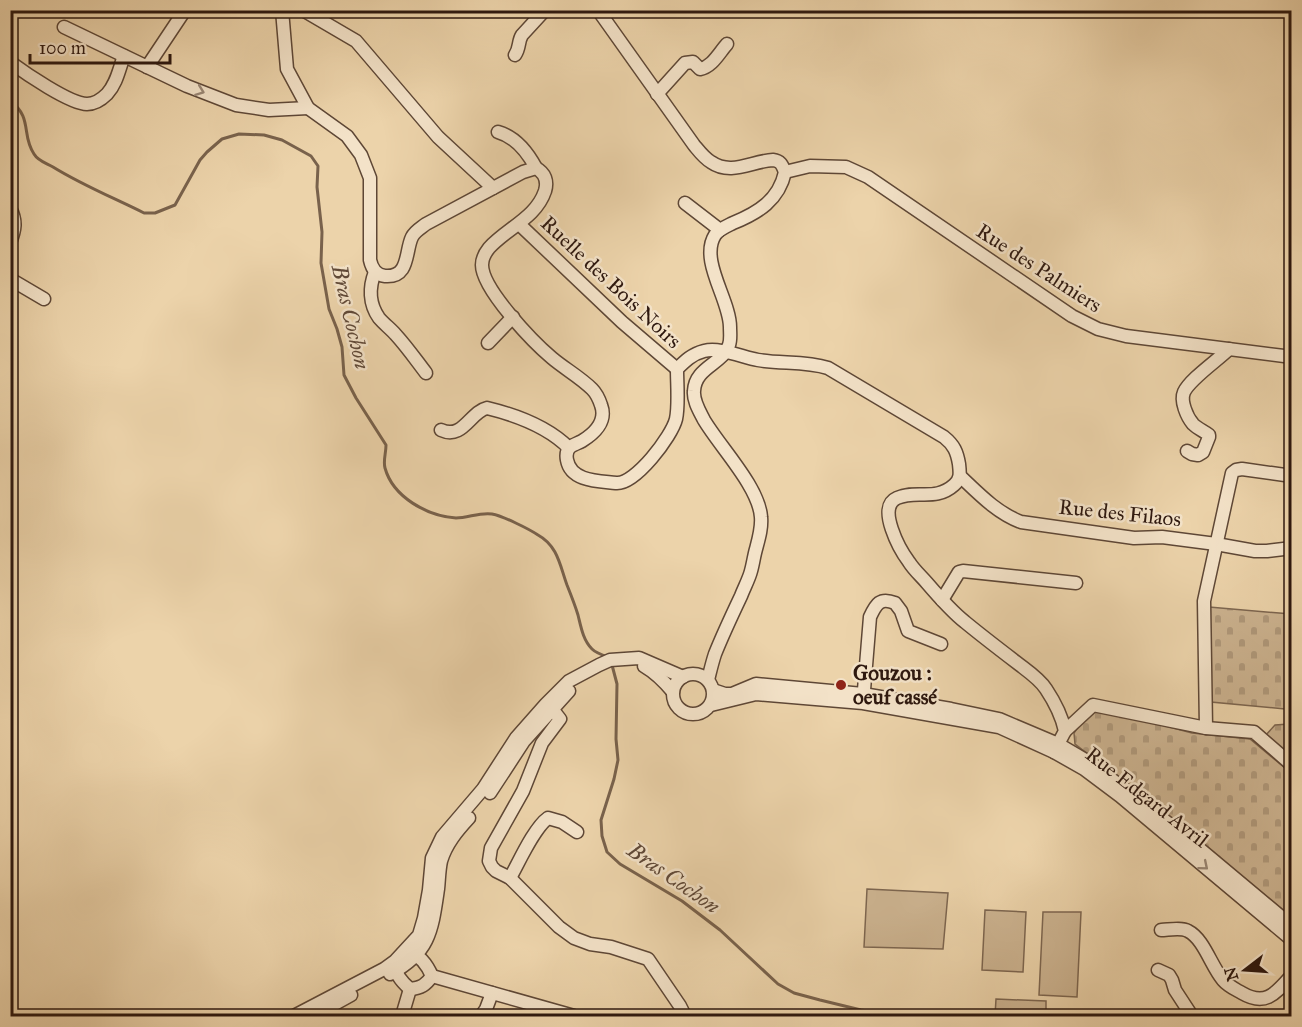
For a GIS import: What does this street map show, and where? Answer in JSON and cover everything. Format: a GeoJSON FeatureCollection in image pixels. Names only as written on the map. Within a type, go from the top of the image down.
{"type":"FeatureCollection","features":[{"type":"Feature","properties":{"kind":"street"},"geometry":{"type":"LineString","coordinates":[[147,67],[185,10]]}},
{"type":"Feature","properties":{"kind":"street"},"geometry":{"type":"LineString","coordinates":[[282,10],[287,69],[308,108],[347,136],[362,155],[370,177],[370,261],[375,272],[390,276],[401,270],[405,265],[412,237],[426,224],[524,172],[536,168]]}},
{"type":"Feature","properties":{"kind":"street"},"geometry":{"type":"LineString","coordinates":[[303,10],[356,41],[438,137],[493,188]]}},
{"type":"Feature","properties":{"kind":"street"},"geometry":{"type":"LineString","coordinates":[[515,55],[522,34],[545,10]]}},
{"type":"Feature","properties":{"kind":"street"},"geometry":{"type":"LineString","coordinates":[[598,10],[694,145],[711,162],[728,168],[737,168],[773,160],[782,164],[785,172],[777,194],[768,203],[747,218],[720,230],[714,237],[711,254],[730,322],[729,345],[725,352],[701,373],[693,392],[700,412],[714,437],[752,490],[760,507],[761,529],[751,572],[715,656],[710,685]]}},
{"type":"Feature","properties":{"kind":"street"},"geometry":{"type":"LineString","coordinates":[[64,27],[187,86],[236,105],[269,110],[308,108]]}},
{"type":"Feature","properties":{"kind":"street"},"geometry":{"type":"LineString","coordinates":[[657,94],[686,63],[693,62],[700,69],[705,68],[727,44]]}},
{"type":"Feature","properties":{"kind":"street"},"geometry":{"type":"LineString","coordinates":[[10,62],[53,90],[87,104],[94,103],[106,95],[115,83],[124,56]]}},
{"type":"Feature","properties":{"kind":"street"},"geometry":{"type":"LineString","coordinates":[[498,132],[505,134],[527,153],[536,168],[544,175],[547,185],[542,200],[519,224],[488,248],[482,263],[483,271],[488,283],[513,317],[551,357],[592,389],[598,397],[603,415],[598,428],[569,448],[567,461],[570,468],[581,477],[595,481],[621,483],[634,476],[669,436],[676,418],[677,369],[695,354],[715,350],[760,360],[818,365],[828,368],[952,443],[957,452],[960,476],[958,481],[943,493],[895,498],[889,506],[892,529],[910,564],[942,600],[962,620],[1034,675],[1046,688],[1065,730]]}},
{"type":"Feature","properties":{"kind":"street","name":"Rue des Palmiers"},"geometry":{"type":"LineString","coordinates":[[785,172],[810,166],[846,167],[868,177],[1072,316],[1098,329],[1126,336],[1292,357]]}},
{"type":"Feature","properties":{"kind":"street"},"geometry":{"type":"LineString","coordinates":[[685,203],[720,230]]}},
{"type":"Feature","properties":{"kind":"street"},"geometry":{"type":"LineString","coordinates":[[10,208],[16,224],[10,243]]}},
{"type":"Feature","properties":{"kind":"street","name":"Ruelle des Bois Noirs"},"geometry":{"type":"LineString","coordinates":[[519,224],[622,322],[677,369]]}},
{"type":"Feature","properties":{"kind":"street"},"geometry":{"type":"LineString","coordinates":[[375,272],[371,288],[376,312],[426,373]]}},
{"type":"Feature","properties":{"kind":"street"},"geometry":{"type":"LineString","coordinates":[[10,279],[44,299]]}},
{"type":"Feature","properties":{"kind":"street"},"geometry":{"type":"LineString","coordinates":[[488,343],[513,317]]}},
{"type":"Feature","properties":{"kind":"street"},"geometry":{"type":"LineString","coordinates":[[1187,451],[1198,455],[1203,452],[1209,435],[1190,420],[1183,394],[1189,384],[1229,349]]}},
{"type":"Feature","properties":{"kind":"street"},"geometry":{"type":"LineString","coordinates":[[441,430],[447,432],[457,430],[482,409],[487,408],[522,418],[552,432],[569,448]]}},
{"type":"Feature","properties":{"kind":"street"},"geometry":{"type":"LineString","coordinates":[[1206,728],[1204,601],[1232,473],[1242,469],[1292,476]]}},
{"type":"Feature","properties":{"kind":"street","name":"Rue des Filaos"},"geometry":{"type":"LineString","coordinates":[[960,476],[998,510],[1021,522],[1134,537],[1162,537],[1255,551],[1292,548]]}},
{"type":"Feature","properties":{"kind":"street"},"geometry":{"type":"LineString","coordinates":[[942,600],[959,572],[963,571],[1076,583]]}},
{"type":"Feature","properties":{"kind":"street"},"geometry":{"type":"LineString","coordinates":[[863,699],[870,617],[879,603],[884,600],[895,603],[901,611],[908,631],[941,644]]}},
{"type":"Feature","properties":{"kind":"street"},"geometry":{"type":"LineString","coordinates":[[313,1017],[424,946],[433,924],[441,863],[447,845],[489,794],[550,707],[599,664],[623,658],[639,658],[688,675],[704,677],[713,695],[711,705],[700,714],[686,714],[676,705],[673,692],[678,681],[688,675],[715,656]]}},
{"type":"Feature","properties":{"kind":"street"},"geometry":{"type":"LineString","coordinates":[[623,658],[653,672],[673,692]]}},
{"type":"Feature","properties":{"kind":"street","name":"Rue Edgard Avril"},"geometry":{"type":"LineString","coordinates":[[710,685],[725,694],[732,694],[756,684],[863,699],[999,727],[1056,748],[1092,764],[1182,834],[1292,926]]}},
{"type":"Feature","properties":{"kind":"street","name":"Rue Edgard Avril"},"geometry":{"type":"LineString","coordinates":[[711,705],[756,694],[863,699]]}},
{"type":"Feature","properties":{"kind":"street"},"geometry":{"type":"LineString","coordinates":[[1056,748],[1065,730],[1093,705],[1206,728],[1254,732],[1292,765]]}},
{"type":"Feature","properties":{"kind":"street"},"geometry":{"type":"LineString","coordinates":[[550,707],[560,719],[542,743],[523,791],[489,854],[489,861],[496,871],[510,878],[559,927],[574,938],[648,959],[681,1006],[684,1017]]}},
{"type":"Feature","properties":{"kind":"street","name":"Rue Edgard Avril"},"geometry":{"type":"LineString","coordinates":[[1056,748],[1120,796],[1292,940]]}},
{"type":"Feature","properties":{"kind":"street"},"geometry":{"type":"LineString","coordinates":[[510,878],[538,829],[548,818],[562,822],[577,832]]}},
{"type":"Feature","properties":{"kind":"street"},"geometry":{"type":"LineString","coordinates":[[1161,930],[1187,930],[1196,937],[1223,980],[1248,996],[1259,999],[1270,997],[1292,975]]}},
{"type":"Feature","properties":{"kind":"street"},"geometry":{"type":"LineString","coordinates":[[410,953],[428,968],[432,976],[574,1017]]}},
{"type":"Feature","properties":{"kind":"street"},"geometry":{"type":"LineString","coordinates":[[395,966],[405,985],[410,989],[423,987],[432,976]]}},
{"type":"Feature","properties":{"kind":"street"},"geometry":{"type":"LineString","coordinates":[[294,1017],[384,969],[395,966]]}},
{"type":"Feature","properties":{"kind":"street"},"geometry":{"type":"LineString","coordinates":[[1158,970],[1169,975],[1175,990],[1192,1017]]}},
{"type":"Feature","properties":{"kind":"street"},"geometry":{"type":"LineString","coordinates":[[402,1017],[410,989]]}},
{"type":"Feature","properties":{"kind":"street"},"geometry":{"type":"LineString","coordinates":[[481,1017],[492,993]]}},
{"type":"Feature","properties":{"kind":"green space"},"geometry":{"type":"Polygon","coordinates":[[[1209,607],[1291,614],[1291,706],[1285,709],[1211,702],[1209,607]]]}},
{"type":"Feature","properties":{"kind":"green space"},"geometry":{"type":"Polygon","coordinates":[[[1105,710],[1192,733],[1250,739],[1291,773],[1291,917],[1075,744],[1074,733],[1086,715],[1105,710]]]}},
{"type":"Feature","properties":{"kind":"green space"},"geometry":{"type":"Polygon","coordinates":[[[1289,724],[1291,727],[1291,760],[1265,736],[1275,725],[1289,724]]]}},
{"type":"Feature","properties":{"kind":"green space"},"geometry":{"type":"Polygon","coordinates":[[[867,889],[948,893],[943,949],[864,947],[867,889]]]}},
{"type":"Feature","properties":{"kind":"green space"},"geometry":{"type":"Polygon","coordinates":[[[985,910],[1026,912],[1023,972],[982,970],[985,910]]]}},
{"type":"Feature","properties":{"kind":"green space"},"geometry":{"type":"Polygon","coordinates":[[[1043,912],[1081,912],[1077,997],[1039,995],[1043,912]]]}},
{"type":"Feature","properties":{"kind":"green space"},"geometry":{"type":"Polygon","coordinates":[[[996,999],[1046,1001],[1046,1016],[995,1016],[996,999]]]}},
{"type":"Feature","properties":{"kind":"waterway","name":"Bras Cochon"},"geometry":{"type":"LineString","coordinates":[[10,101],[22,113],[30,147],[42,162],[144,213],[155,213],[175,205],[200,160],[222,139],[239,134],[264,135],[282,140],[311,156],[318,166],[317,187],[322,232],[321,263],[329,309],[342,347],[344,375],[386,445],[384,465],[389,478],[403,496],[423,509],[456,518],[492,514],[516,523],[545,540],[557,557],[586,642],[599,654],[608,657]]}},
{"type":"Feature","properties":{"kind":"waterway","name":"Bras Cochon"},"geometry":{"type":"LineString","coordinates":[[612,665],[617,684],[618,760],[601,820],[602,836],[607,852],[620,864],[682,901],[720,930],[778,984],[794,993],[861,1010],[901,1016]]}},
{"type":"Feature","properties":{"kind":"place","name":"Gouzou : oeuf cassé"},"geometry":{"type":"Point","coordinates":[841,685]}}]}
